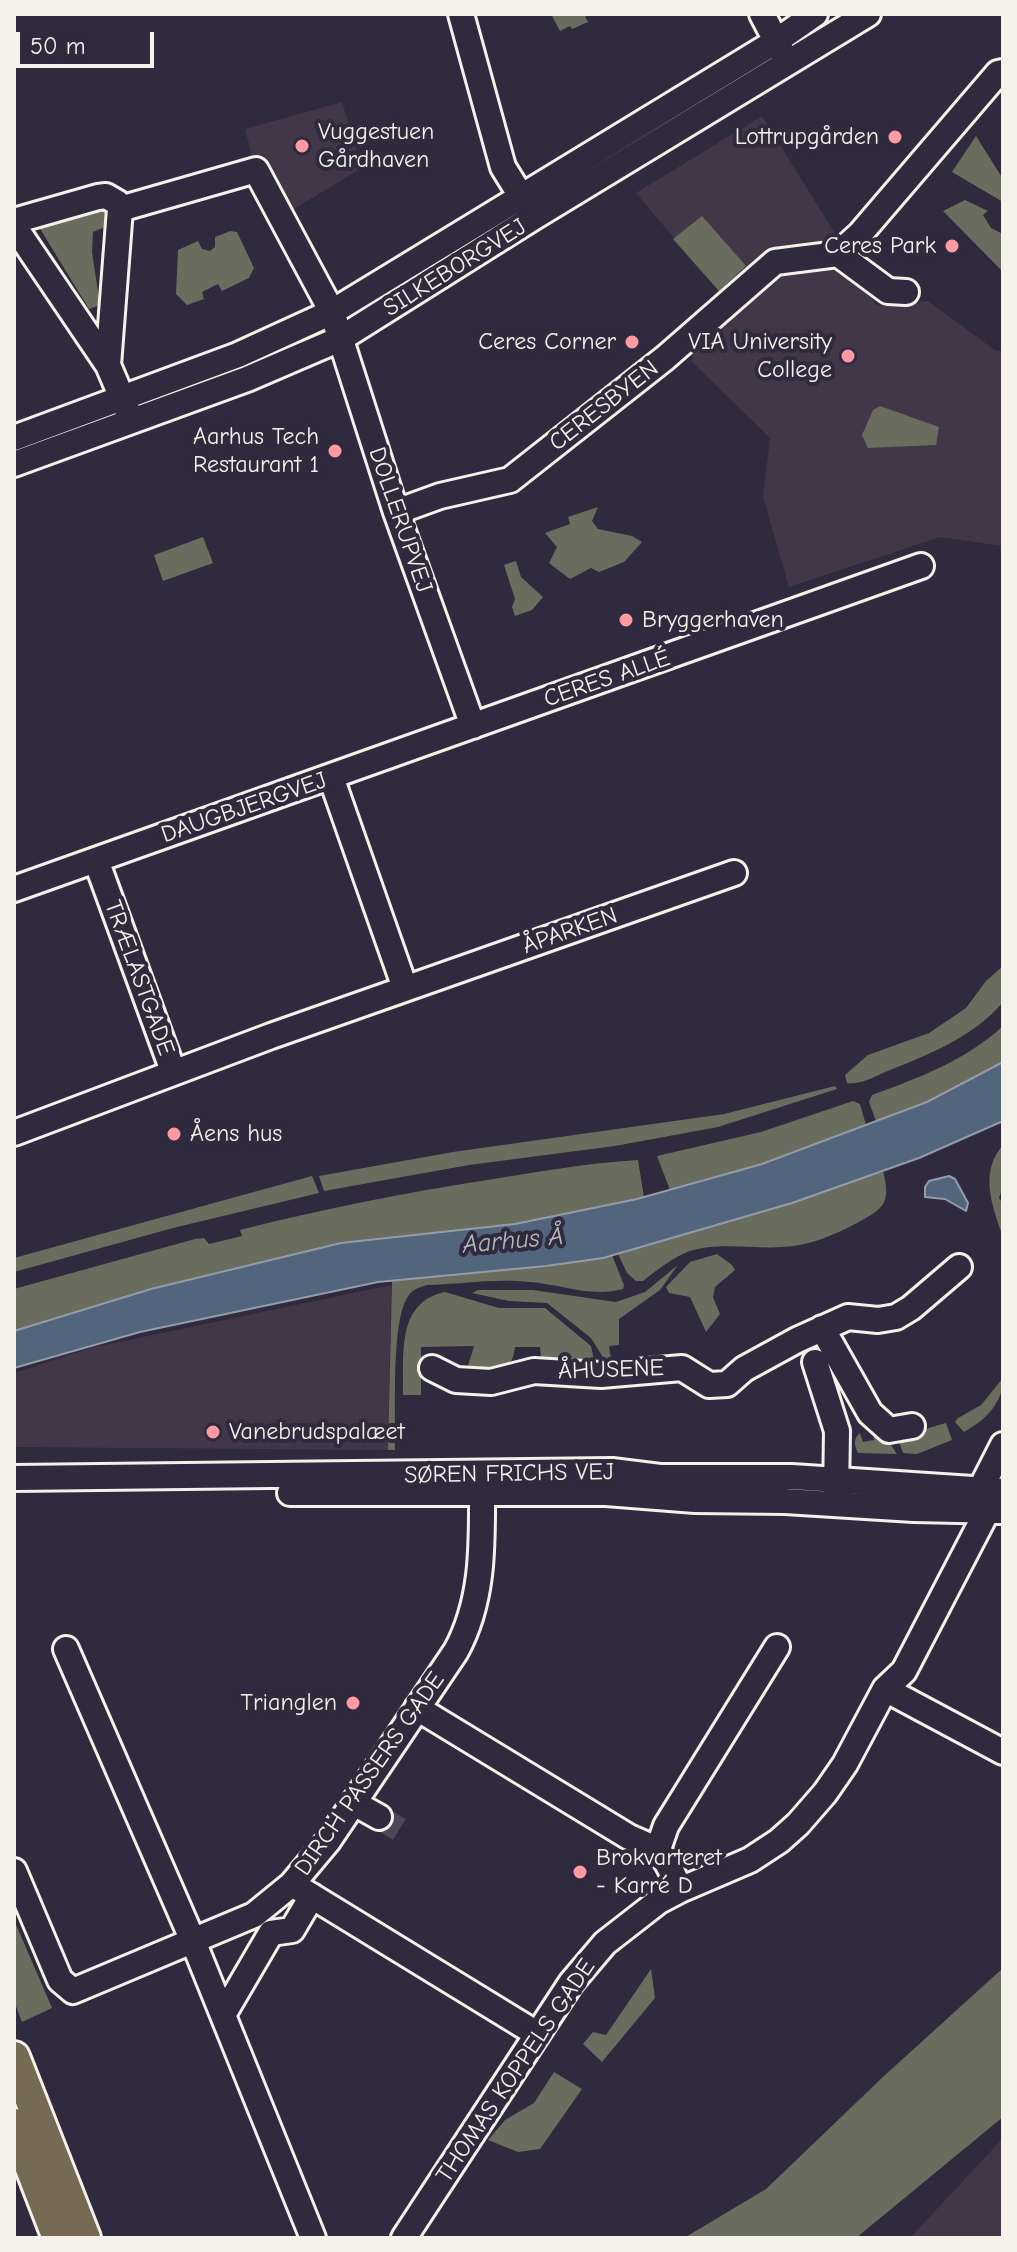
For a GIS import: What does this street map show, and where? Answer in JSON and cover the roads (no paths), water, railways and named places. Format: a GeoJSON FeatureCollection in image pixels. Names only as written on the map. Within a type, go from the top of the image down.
{"type":"FeatureCollection","features":[{"type":"Feature","properties":{"kind":"main road"},"geometry":{"type":"LineString","coordinates":[[14,2057],[85,2238]]}},
{"type":"Feature","properties":{"kind":"main road"},"geometry":{"type":"LineString","coordinates":[[14,2124],[58,2238]]}},
{"type":"Feature","properties":{"kind":"street"},"geometry":{"type":"LineString","coordinates":[[461,14],[503,167],[534,217]]}},
{"type":"Feature","properties":{"kind":"street"},"geometry":{"type":"LineString","coordinates":[[762,14],[782,52]]}},
{"type":"Feature","properties":{"kind":"street","name":"SILKEBORGVEJ"},"geometry":{"type":"LineString","coordinates":[[14,438],[247,379],[340,339],[534,217],[782,52],[815,14]]}},
{"type":"Feature","properties":{"kind":"street","name":"SILKEBORGVEJ"},"geometry":{"type":"LineString","coordinates":[[14,464],[332,312],[521,196],[782,52],[868,14]]}},
{"type":"Feature","properties":{"kind":"street"},"geometry":{"type":"LineString","coordinates":[[906,292],[888,291],[838,254],[860,234],[998,73],[1003,72]]}},
{"type":"Feature","properties":{"kind":"street","name":"DOLLERUPVEJ"},"geometry":{"type":"LineString","coordinates":[[120,209],[256,170],[332,312],[396,512],[473,726]]}},
{"type":"Feature","properties":{"kind":"street"},"geometry":{"type":"LineString","coordinates":[[108,365],[120,209],[113,198],[106,196],[14,224],[108,365],[128,410]]}},
{"type":"Feature","properties":{"kind":"street","name":"CERESBYEN"},"geometry":{"type":"LineString","coordinates":[[396,512],[440,496],[510,480],[682,345],[775,262],[838,254]]}},
{"type":"Feature","properties":{"kind":"street","name":"CERES ALLÉ"},"geometry":{"type":"LineString","coordinates":[[473,726],[921,566]]}},
{"type":"Feature","properties":{"kind":"street","name":"DAUGBJERGVEJ"},"geometry":{"type":"LineString","coordinates":[[14,889],[473,726]]}},
{"type":"Feature","properties":{"kind":"street"},"geometry":{"type":"LineString","coordinates":[[331,777],[405,988]]}},
{"type":"Feature","properties":{"kind":"street","name":"TRÆLASTGADE"},"geometry":{"type":"LineString","coordinates":[[14,1133],[173,1071],[96,860]]}},
{"type":"Feature","properties":{"kind":"street","name":"ÅPARKEN"},"geometry":{"type":"LineString","coordinates":[[173,1071],[734,873]]}},
{"type":"Feature","properties":{"kind":"street","name":"ÅHUSENE"},"geometry":{"type":"LineString","coordinates":[[432,1368],[456,1380],[491,1382],[534,1371],[601,1375],[682,1368],[709,1385],[727,1384],[744,1369],[848,1317],[878,1320],[896,1317],[959,1267]]}},
{"type":"Feature","properties":{"kind":"street"},"geometry":{"type":"LineString","coordinates":[[822,1328],[870,1413],[889,1430],[912,1426]]}},
{"type":"Feature","properties":{"kind":"street"},"geometry":{"type":"LineString","coordinates":[[815,1362],[837,1431],[835,1505]]}},
{"type":"Feature","properties":{"kind":"street"},"geometry":{"type":"LineString","coordinates":[[837,1431],[870,1413]]}},
{"type":"Feature","properties":{"kind":"street","name":"THOMAS KOPPELS GADE"},"geometry":{"type":"LineString","coordinates":[[404,2238],[571,1983],[605,1943],[659,1901],[750,1860],[779,1841],[825,1793],[845,1764],[885,1689],[890,1665],[992,1498],[1003,1445]]}},
{"type":"Feature","properties":{"kind":"street","name":"SØREN FRICHS VEJ"},"geometry":{"type":"LineString","coordinates":[[14,1494],[482,1483],[612,1471],[660,1477],[838,1480],[992,1498]]}},
{"type":"Feature","properties":{"kind":"street","name":"SØREN FRICHS VEJ"},"geometry":{"type":"LineString","coordinates":[[14,1478],[482,1483],[695,1500],[835,1505],[992,1498]]}},
{"type":"Feature","properties":{"kind":"street","name":"DIRCH PASSERS GADE"},"geometry":{"type":"LineString","coordinates":[[14,1871],[60,1980],[73,1991],[254,1915],[302,1890],[328,1841],[468,1630],[481,1567],[482,1483]]}},
{"type":"Feature","properties":{"kind":"street"},"geometry":{"type":"LineString","coordinates":[[658,1849],[666,1826],[777,1647]]}},
{"type":"Feature","properties":{"kind":"street"},"geometry":{"type":"LineString","coordinates":[[66,1649],[193,1941],[313,2238]]}},
{"type":"Feature","properties":{"kind":"street"},"geometry":{"type":"LineString","coordinates":[[885,1689],[1003,1752]]}},
{"type":"Feature","properties":{"kind":"street"},"geometry":{"type":"LineString","coordinates":[[417,1708],[629,1837],[658,1849],[667,1859],[680,1890]]}},
{"type":"Feature","properties":{"kind":"street"},"geometry":{"type":"LineString","coordinates":[[354,1803],[379,1817]]}},
{"type":"Feature","properties":{"kind":"street"},"geometry":{"type":"LineString","coordinates":[[223,2015],[271,1933],[292,1930],[302,1890],[537,2034]]}},
{"type":"Feature","properties":{"kind":"water","name":"Aarhus Å"},"geometry":{"type":"Polygon","coordinates":[[[1003,1062],[1003,1121],[919,1158],[792,1203],[603,1258],[378,1282],[140,1332],[14,1368],[14,1331],[151,1289],[341,1243],[515,1224],[637,1199],[762,1164],[927,1102],[1003,1062]]]}},
{"type":"Feature","properties":{"kind":"water"},"geometry":{"type":"Polygon","coordinates":[[[949,1176],[955,1179],[968,1203],[966,1211],[945,1199],[925,1197],[925,1187],[929,1181],[949,1176]]]}},
{"type":"Feature","properties":{"kind":"tunnel"},"geometry":{"type":"LineString","coordinates":[[379,1817],[402,1831]]}},
{"type":"Feature","properties":{"kind":"place","name":"Lottrupgården"},"geometry":{"type":"Point","coordinates":[895,137]}},
{"type":"Feature","properties":{"kind":"place","name":"Vuggestuen Gårdhaven"},"geometry":{"type":"Point","coordinates":[302,146]}},
{"type":"Feature","properties":{"kind":"place","name":"Ceres Park"},"geometry":{"type":"Point","coordinates":[952,246]}},
{"type":"Feature","properties":{"kind":"place","name":"Ceres Corner"},"geometry":{"type":"Point","coordinates":[632,342]}},
{"type":"Feature","properties":{"kind":"place","name":"VIA University College"},"geometry":{"type":"Point","coordinates":[848,356]}},
{"type":"Feature","properties":{"kind":"place","name":"Aarhus Tech Restaurant 1"},"geometry":{"type":"Point","coordinates":[335,451]}},
{"type":"Feature","properties":{"kind":"place","name":"Bryggerhaven"},"geometry":{"type":"Point","coordinates":[626,620]}},
{"type":"Feature","properties":{"kind":"place","name":"Åens hus"},"geometry":{"type":"Point","coordinates":[174,1134]}},
{"type":"Feature","properties":{"kind":"place","name":"Vanebrudspalæet"},"geometry":{"type":"Point","coordinates":[213,1432]}},
{"type":"Feature","properties":{"kind":"place","name":"Trianglen"},"geometry":{"type":"Point","coordinates":[353,1703]}},
{"type":"Feature","properties":{"kind":"place","name":"Brokvarteret - Karré D"},"geometry":{"type":"Point","coordinates":[580,1872]}}]}
